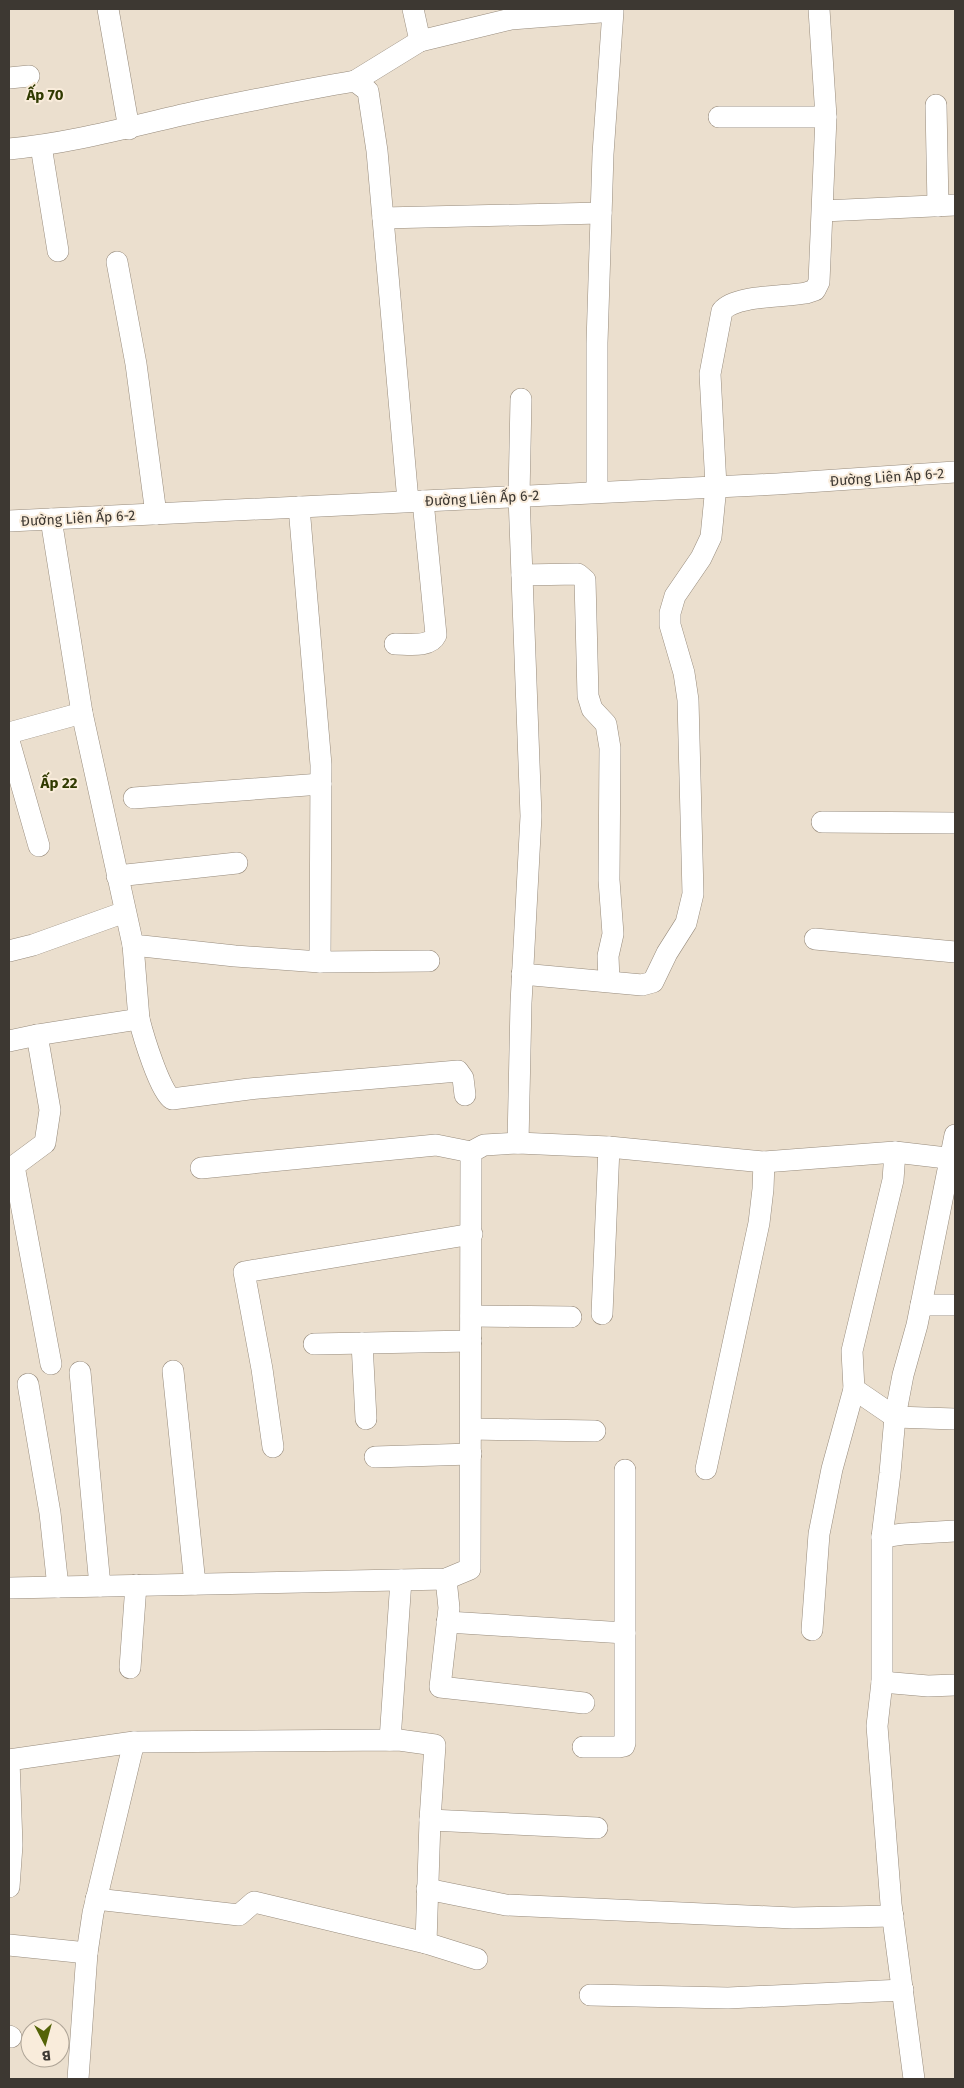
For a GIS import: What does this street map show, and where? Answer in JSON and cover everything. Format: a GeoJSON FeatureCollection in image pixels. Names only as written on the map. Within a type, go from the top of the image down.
{"type":"FeatureCollection","features":[{"type":"Feature","properties":{"kind":"street"},"geometry":{"type":"LineString","coordinates":[[108,9],[128,129]]}},
{"type":"Feature","properties":{"kind":"street"},"geometry":{"type":"LineString","coordinates":[[413,9],[420,41]]}},
{"type":"Feature","properties":{"kind":"street"},"geometry":{"type":"LineString","coordinates":[[522,974],[609,981],[642,986],[653,982],[666,953],[680,933],[689,915],[693,888],[688,700],[684,673],[669,620],[675,596],[708,546],[711,537],[716,486],[710,374],[722,310],[727,305],[738,301],[796,295],[815,290],[819,282],[826,117],[819,9]]}},
{"type":"Feature","properties":{"kind":"street"},"geometry":{"type":"LineString","coordinates":[[9,149],[41,146],[128,129],[194,112],[355,81],[420,41],[510,14],[613,11],[601,214],[597,343],[597,492]]}},
{"type":"Feature","properties":{"kind":"street"},"geometry":{"type":"LineString","coordinates":[[355,81],[368,91],[377,151],[415,501],[436,635],[431,642],[426,644],[395,644]]}},
{"type":"Feature","properties":{"kind":"street"},"geometry":{"type":"LineString","coordinates":[[823,211],[947,205],[936,105]]}},
{"type":"Feature","properties":{"kind":"street"},"geometry":{"type":"LineString","coordinates":[[719,117],[826,117]]}},
{"type":"Feature","properties":{"kind":"street"},"geometry":{"type":"LineString","coordinates":[[41,146],[58,251]]}},
{"type":"Feature","properties":{"kind":"street"},"geometry":{"type":"LineString","coordinates":[[383,218],[601,214]]}},
{"type":"Feature","properties":{"kind":"street"},"geometry":{"type":"LineString","coordinates":[[117,262],[136,364],[156,514]]}},
{"type":"Feature","properties":{"kind":"street"},"geometry":{"type":"LineString","coordinates":[[518,1143],[522,974],[531,816],[519,496],[521,399]]}},
{"type":"Feature","properties":{"kind":"street","name":"Đường Liên Ấp 6-2"},"geometry":{"type":"LineString","coordinates":[[9,521],[716,486],[955,472]]}},
{"type":"Feature","properties":{"kind":"street"},"geometry":{"type":"LineString","coordinates":[[299,507],[321,784],[320,962]]}},
{"type":"Feature","properties":{"kind":"street"},"geometry":{"type":"LineString","coordinates":[[51,519],[82,713],[133,945],[139,1019],[168,1096],[172,1098],[249,1089],[458,1071],[463,1078],[465,1095]]}},
{"type":"Feature","properties":{"kind":"street"},"geometry":{"type":"LineString","coordinates":[[522,575],[578,574],[585,580],[588,696],[592,709],[606,724],[610,748],[609,880],[613,934],[608,956],[609,981]]}},
{"type":"Feature","properties":{"kind":"street"},"geometry":{"type":"LineString","coordinates":[[9,733],[82,713]]}},
{"type":"Feature","properties":{"kind":"street"},"geometry":{"type":"LineString","coordinates":[[9,741],[39,846]]}},
{"type":"Feature","properties":{"kind":"street"},"geometry":{"type":"LineString","coordinates":[[134,798],[321,784]]}},
{"type":"Feature","properties":{"kind":"street"},"geometry":{"type":"LineString","coordinates":[[822,822],[955,823]]}},
{"type":"Feature","properties":{"kind":"street"},"geometry":{"type":"LineString","coordinates":[[117,876],[237,863]]}},
{"type":"Feature","properties":{"kind":"street"},"geometry":{"type":"LineString","coordinates":[[9,951],[33,945],[125,912]]}},
{"type":"Feature","properties":{"kind":"street"},"geometry":{"type":"LineString","coordinates":[[815,939],[955,952]]}},
{"type":"Feature","properties":{"kind":"street"},"geometry":{"type":"LineString","coordinates":[[133,945],[235,956],[320,962],[430,961]]}},
{"type":"Feature","properties":{"kind":"street"},"geometry":{"type":"LineString","coordinates":[[9,1041],[139,1019]]}},
{"type":"Feature","properties":{"kind":"street"},"geometry":{"type":"LineString","coordinates":[[37,1035],[50,1110],[45,1143],[14,1166],[51,1364]]}},
{"type":"Feature","properties":{"kind":"street"},"geometry":{"type":"LineString","coordinates":[[914,2079],[893,1916],[878,1726],[882,1682],[882,1537],[890,1473],[894,1417],[953,1158],[955,1135]]}},
{"type":"Feature","properties":{"kind":"street"},"geometry":{"type":"LineString","coordinates":[[201,1168],[436,1145],[471,1152],[484,1145],[518,1143],[610,1147],[764,1162],[895,1152],[953,1158]]}},
{"type":"Feature","properties":{"kind":"street"},"geometry":{"type":"LineString","coordinates":[[602,1314],[610,1147]]}},
{"type":"Feature","properties":{"kind":"street"},"geometry":{"type":"LineString","coordinates":[[9,1588],[446,1579],[470,1569],[471,1152]]}},
{"type":"Feature","properties":{"kind":"street"},"geometry":{"type":"LineString","coordinates":[[812,1630],[819,1534],[832,1469],[854,1389],[852,1351],[894,1180],[895,1152]]}},
{"type":"Feature","properties":{"kind":"street"},"geometry":{"type":"LineString","coordinates":[[706,1469],[759,1224],[764,1162]]}},
{"type":"Feature","properties":{"kind":"street"},"geometry":{"type":"LineString","coordinates":[[273,1447],[262,1369],[244,1272],[472,1234]]}},
{"type":"Feature","properties":{"kind":"street"},"geometry":{"type":"LineString","coordinates":[[921,1305],[955,1306]]}},
{"type":"Feature","properties":{"kind":"street"},"geometry":{"type":"LineString","coordinates":[[471,1316],[571,1317]]}},
{"type":"Feature","properties":{"kind":"street"},"geometry":{"type":"LineString","coordinates":[[314,1344],[471,1341]]}},
{"type":"Feature","properties":{"kind":"street"},"geometry":{"type":"LineString","coordinates":[[362,1343],[366,1419]]}},
{"type":"Feature","properties":{"kind":"street"},"geometry":{"type":"LineString","coordinates":[[173,1371],[195,1584]]}},
{"type":"Feature","properties":{"kind":"street"},"geometry":{"type":"LineString","coordinates":[[80,1372],[100,1586]]}},
{"type":"Feature","properties":{"kind":"street"},"geometry":{"type":"LineString","coordinates":[[28,1384],[50,1513],[58,1587]]}},
{"type":"Feature","properties":{"kind":"street"},"geometry":{"type":"LineString","coordinates":[[854,1389],[894,1417],[955,1419]]}},
{"type":"Feature","properties":{"kind":"street"},"geometry":{"type":"LineString","coordinates":[[471,1429],[595,1431]]}},
{"type":"Feature","properties":{"kind":"street"},"geometry":{"type":"LineString","coordinates":[[375,1457],[471,1454]]}},
{"type":"Feature","properties":{"kind":"street"},"geometry":{"type":"LineString","coordinates":[[583,1747],[622,1747],[625,1743],[625,1470]]}},
{"type":"Feature","properties":{"kind":"street"},"geometry":{"type":"LineString","coordinates":[[882,1537],[955,1531]]}},
{"type":"Feature","properties":{"kind":"street"},"geometry":{"type":"LineString","coordinates":[[446,1579],[449,1608],[440,1687],[584,1703]]}},
{"type":"Feature","properties":{"kind":"street"},"geometry":{"type":"LineString","coordinates":[[390,1740],[402,1580]]}},
{"type":"Feature","properties":{"kind":"street"},"geometry":{"type":"LineString","coordinates":[[130,1668],[136,1585]]}},
{"type":"Feature","properties":{"kind":"street"},"geometry":{"type":"LineString","coordinates":[[447,1622],[625,1633]]}},
{"type":"Feature","properties":{"kind":"street"},"geometry":{"type":"LineString","coordinates":[[882,1682],[928,1686],[955,1685]]}},
{"type":"Feature","properties":{"kind":"street"},"geometry":{"type":"LineString","coordinates":[[9,1887],[12,1846],[9,1760],[134,1742],[390,1740],[435,1745],[430,1820],[426,1943]]}},
{"type":"Feature","properties":{"kind":"street"},"geometry":{"type":"LineString","coordinates":[[78,2079],[87,1953],[96,1899],[134,1742]]}},
{"type":"Feature","properties":{"kind":"street"},"geometry":{"type":"LineString","coordinates":[[430,1820],[597,1828]]}},
{"type":"Feature","properties":{"kind":"street"},"geometry":{"type":"LineString","coordinates":[[427,1889],[506,1905],[793,1918],[893,1916]]}},
{"type":"Feature","properties":{"kind":"street"},"geometry":{"type":"LineString","coordinates":[[96,1899],[239,1914],[254,1902],[426,1943],[477,1959]]}},
{"type":"Feature","properties":{"kind":"street"},"geometry":{"type":"LineString","coordinates":[[9,1944],[87,1953]]}},
{"type":"Feature","properties":{"kind":"street"},"geometry":{"type":"LineString","coordinates":[[590,1995],[728,1998],[903,1990]]}},
{"type":"Feature","properties":{"kind":"district","name":"Ấp 70"},"geometry":{"type":"Point","coordinates":[45,95]}},
{"type":"Feature","properties":{"kind":"district","name":"Ấp 22"},"geometry":{"type":"Point","coordinates":[59,783]}}]}
